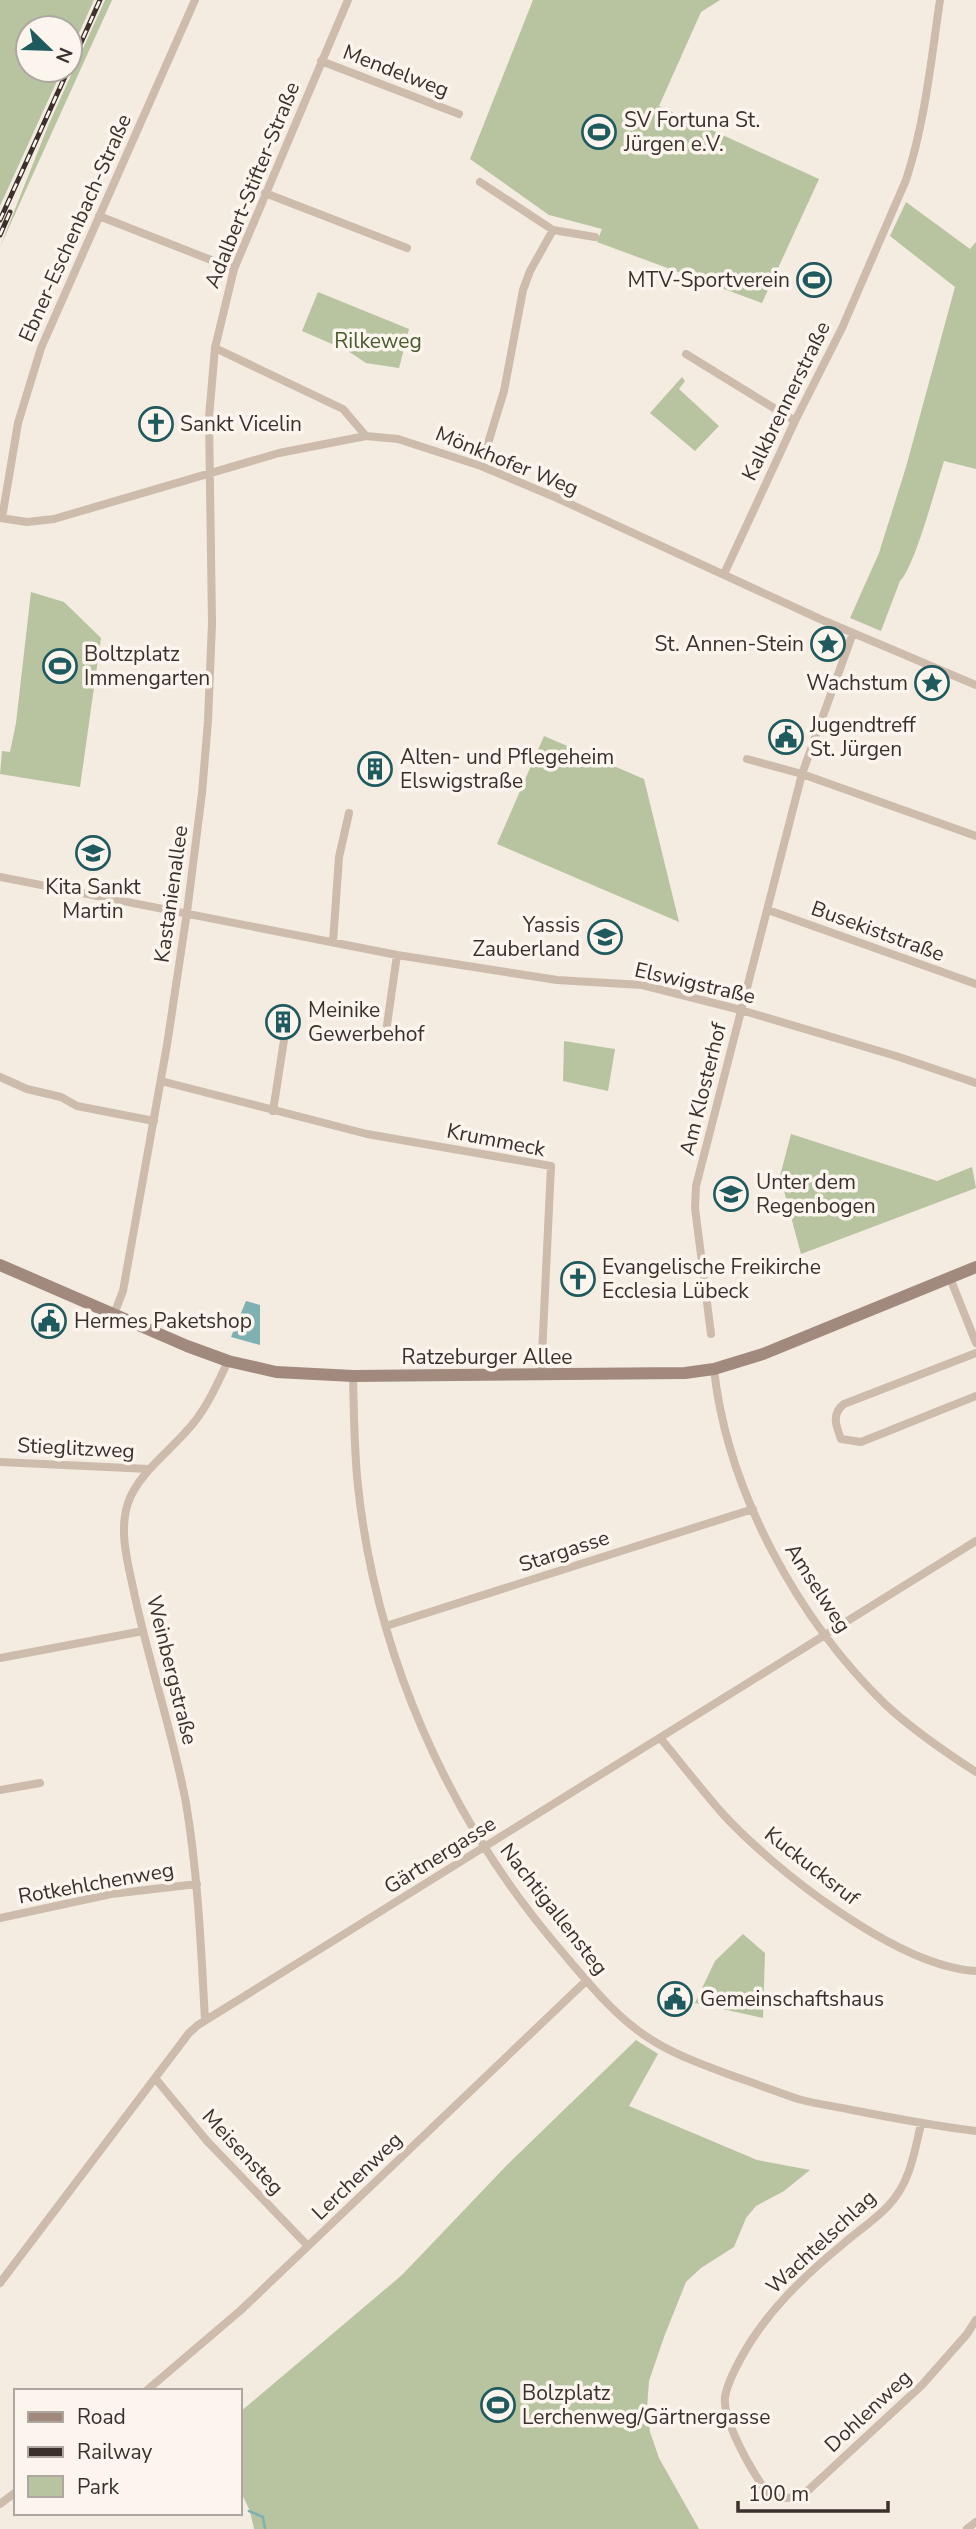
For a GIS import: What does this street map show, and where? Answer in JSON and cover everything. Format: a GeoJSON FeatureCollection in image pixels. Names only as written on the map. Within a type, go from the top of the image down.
{"type":"FeatureCollection","features":[{"type":"Feature","properties":{"kind":"main road","name":"Ratzeburger Allee"},"geometry":{"type":"LineString","coordinates":[[0,1265],[228,1361],[276,1372],[353,1376],[541,1376],[685,1373],[714,1369],[763,1354],[976,1268]]}},
{"type":"Feature","properties":{"kind":"street","name":"Ebner-Eschenbach-Straße"},"geometry":{"type":"LineString","coordinates":[[1,518],[18,423],[41,348],[195,0]]}},
{"type":"Feature","properties":{"kind":"street","name":"Adalbert-Stifter-Straße"},"geometry":{"type":"LineString","coordinates":[[210,474],[209,417],[215,348],[234,269],[348,0]]}},
{"type":"Feature","properties":{"kind":"street","name":"Kalkbrennerstraße"},"geometry":{"type":"LineString","coordinates":[[724,574],[794,421],[842,327],[906,180],[924,102],[940,0]]}},
{"type":"Feature","properties":{"kind":"street","name":"Mendelweg"},"geometry":{"type":"LineString","coordinates":[[321,61],[459,114]]}},
{"type":"Feature","properties":{"kind":"street"},"geometry":{"type":"LineString","coordinates":[[480,182],[553,230],[595,237]]}},
{"type":"Feature","properties":{"kind":"street"},"geometry":{"type":"LineString","coordinates":[[265,192],[407,248]]}},
{"type":"Feature","properties":{"kind":"street"},"geometry":{"type":"LineString","coordinates":[[99,216],[234,269]]}},
{"type":"Feature","properties":{"kind":"street"},"geometry":{"type":"LineString","coordinates":[[481,466],[504,391],[523,290],[530,271],[553,230]]}},
{"type":"Feature","properties":{"kind":"street"},"geometry":{"type":"LineString","coordinates":[[215,348],[343,409],[366,436]]}},
{"type":"Feature","properties":{"kind":"street"},"geometry":{"type":"LineString","coordinates":[[686,354],[794,421]]}},
{"type":"Feature","properties":{"kind":"street","name":"Mönkhofer Weg"},"geometry":{"type":"LineString","coordinates":[[1,518],[27,522],[54,519],[279,453],[366,436],[398,439],[481,466],[558,498],[853,634],[976,685]]}},
{"type":"Feature","properties":{"kind":"street","name":"Kastanienallee"},"geometry":{"type":"LineString","coordinates":[[114,1314],[123,1291],[154,1121],[187,912],[208,721],[212,572],[210,474]]}},
{"type":"Feature","properties":{"kind":"street","name":"Am Klosterhof"},"geometry":{"type":"LineString","coordinates":[[711,1334],[695,1208],[696,1185],[802,774],[853,634]]}},
{"type":"Feature","properties":{"kind":"street"},"geometry":{"type":"LineString","coordinates":[[747,759],[802,774],[976,836]]}},
{"type":"Feature","properties":{"kind":"street"},"geometry":{"type":"LineString","coordinates":[[333,942],[339,857],[349,813]]}},
{"type":"Feature","properties":{"kind":"street","name":"Elswigstraße"},"geometry":{"type":"LineString","coordinates":[[0,877],[397,955],[557,980],[642,985],[741,1010],[976,1083]]}},
{"type":"Feature","properties":{"kind":"street","name":"Busekiststraße"},"geometry":{"type":"LineString","coordinates":[[768,910],[976,984]]}},
{"type":"Feature","properties":{"kind":"street"},"geometry":{"type":"LineString","coordinates":[[387,1025],[397,955]]}},
{"type":"Feature","properties":{"kind":"street"},"geometry":{"type":"LineString","coordinates":[[273,1111],[284,1040]]}},
{"type":"Feature","properties":{"kind":"street"},"geometry":{"type":"LineString","coordinates":[[0,1077],[27,1089],[61,1097],[77,1106],[154,1121]]}},
{"type":"Feature","properties":{"kind":"street","name":"Krummeck"},"geometry":{"type":"LineString","coordinates":[[161,1081],[375,1136],[551,1166],[541,1376]]}},
{"type":"Feature","properties":{"kind":"street"},"geometry":{"type":"LineString","coordinates":[[950,1278],[976,1343]]}},
{"type":"Feature","properties":{"kind":"street"},"geometry":{"type":"LineString","coordinates":[[976,1353],[844,1404],[837,1409],[835,1418],[841,1439],[861,1442],[976,1396]]}},
{"type":"Feature","properties":{"kind":"street","name":"Weinbergstraße"},"geometry":{"type":"LineString","coordinates":[[205,2020],[197,1884],[186,1804],[174,1747],[143,1631],[126,1554],[124,1526],[128,1502],[149,1469],[198,1418],[228,1361]]}},
{"type":"Feature","properties":{"kind":"street","name":"Amselweg"},"geometry":{"type":"LineString","coordinates":[[714,1369],[718,1402],[733,1461],[782,1570],[855,1672],[887,1706],[921,1734],[976,1772]]}},
{"type":"Feature","properties":{"kind":"street","name":"Nachtigallensteg"},"geometry":{"type":"LineString","coordinates":[[353,1376],[358,1488],[370,1558],[386,1626],[405,1684],[426,1737],[455,1796],[485,1849],[533,1917],[606,2002],[654,2042],[705,2065],[801,2100],[921,2124],[976,2131]]}},
{"type":"Feature","properties":{"kind":"street","name":"Stieglitzweg"},"geometry":{"type":"LineString","coordinates":[[0,1462],[149,1469]]}},
{"type":"Feature","properties":{"kind":"street","name":"Stargasse"},"geometry":{"type":"LineString","coordinates":[[386,1626],[753,1509]]}},
{"type":"Feature","properties":{"kind":"street","name":"Gärtnergasse"},"geometry":{"type":"LineString","coordinates":[[0,2284],[189,2033],[205,2020],[485,1849],[976,1541]]}},
{"type":"Feature","properties":{"kind":"street"},"geometry":{"type":"LineString","coordinates":[[0,1658],[143,1631]]}},
{"type":"Feature","properties":{"kind":"street","name":"Kuckucksruf"},"geometry":{"type":"LineString","coordinates":[[661,1739],[722,1813],[755,1846],[826,1902],[905,1950],[946,1966],[976,1971]]}},
{"type":"Feature","properties":{"kind":"street"},"geometry":{"type":"LineString","coordinates":[[0,1790],[40,1783]]}},
{"type":"Feature","properties":{"kind":"street","name":"Rotkehlchenweg"},"geometry":{"type":"LineString","coordinates":[[0,1918],[111,1894],[197,1884]]}},
{"type":"Feature","properties":{"kind":"street","name":"Lerchenweg"},"geometry":{"type":"LineString","coordinates":[[148,2389],[242,2310],[587,1980]]}},
{"type":"Feature","properties":{"kind":"street","name":"Meisensteg"},"geometry":{"type":"LineString","coordinates":[[155,2078],[206,2141],[309,2246]]}},
{"type":"Feature","properties":{"kind":"street","name":"Wachtelschlag"},"geometry":{"type":"LineString","coordinates":[[768,2495],[746,2459],[729,2421],[725,2398],[735,2370],[751,2340],[814,2267],[888,2206],[908,2177],[921,2124]]}},
{"type":"Feature","properties":{"kind":"street","name":"Dohlenweg"},"geometry":{"type":"LineString","coordinates":[[768,2495],[783,2500],[802,2496],[922,2385],[976,2320]]}},
{"type":"Feature","properties":{"kind":"street"},"geometry":{"type":"LineString","coordinates":[[967,2529],[976,2522]]}},
{"type":"Feature","properties":{"kind":"green space"},"geometry":{"type":"Polygon","coordinates":[[[0,0],[94,0],[84,22],[84,14],[14,14],[14,84],[56,84],[0,206],[0,0]]]}},
{"type":"Feature","properties":{"kind":"green space"},"geometry":{"type":"Polygon","coordinates":[[[105,0],[112,0],[84,62],[84,46],[105,0]]]}},
{"type":"Feature","properties":{"kind":"green space","name":"SV Fortuna St. Jürgen e.V."},"geometry":{"type":"Polygon","coordinates":[[[533,0],[720,0],[701,12],[659,106],[819,179],[762,303],[597,242],[602,229],[549,215],[470,159],[533,0]]]}},
{"type":"Feature","properties":{"kind":"green space"},"geometry":{"type":"Polygon","coordinates":[[[67,84],[74,84],[0,247],[67,84]]]}},
{"type":"Feature","properties":{"kind":"green space"},"geometry":{"type":"Polygon","coordinates":[[[906,202],[970,249],[976,242],[976,469],[944,461],[918,544],[881,631],[850,618],[879,553],[906,467],[955,287],[890,236],[906,202]]]}},
{"type":"Feature","properties":{"kind":"green space","name":"Rilkeweg"},"geometry":{"type":"Polygon","coordinates":[[[318,292],[409,329],[399,368],[366,363],[348,351],[302,331],[318,292]]]}},
{"type":"Feature","properties":{"kind":"green space"},"geometry":{"type":"Polygon","coordinates":[[[682,377],[685,381],[679,389],[719,426],[695,451],[650,413],[682,377]]]}},
{"type":"Feature","properties":{"kind":"green space","name":"Boltzplatz Immengarten"},"geometry":{"type":"Polygon","coordinates":[[[31,592],[64,602],[101,638],[80,787],[0,774],[2,751],[10,752],[16,723],[31,592]]]}},
{"type":"Feature","properties":{"kind":"green space"},"geometry":{"type":"Polygon","coordinates":[[[544,736],[644,779],[679,922],[497,844],[544,736]]]}},
{"type":"Feature","properties":{"kind":"green space"},"geometry":{"type":"Polygon","coordinates":[[[564,1041],[615,1049],[608,1091],[563,1081],[564,1041]]]}},
{"type":"Feature","properties":{"kind":"green space"},"geometry":{"type":"Polygon","coordinates":[[[791,1134],[937,1181],[972,1167],[976,1188],[801,1254],[780,1176],[791,1134]]]}},
{"type":"Feature","properties":{"kind":"green space"},"geometry":{"type":"Polygon","coordinates":[[[743,1934],[765,1953],[763,2018],[695,2003],[715,1961],[743,1934]]]}},
{"type":"Feature","properties":{"kind":"green space"},"geometry":{"type":"Polygon","coordinates":[[[636,2040],[658,2054],[629,2106],[757,2160],[810,2170],[784,2191],[756,2206],[746,2218],[734,2247],[701,2268],[686,2282],[649,2381],[647,2408],[650,2432],[659,2458],[699,2529],[254,2529],[242,2494],[242,2410],[402,2275],[507,2165],[636,2040]]]}},
{"type":"Feature","properties":{"kind":"water"},"geometry":{"type":"Polygon","coordinates":[[[246,1301],[260,1305],[260,1345],[231,1337],[246,1301]]]}},
{"type":"Feature","properties":{"kind":"waterway"},"geometry":{"type":"LineString","coordinates":[[249,2511],[263,2517],[265,2529]]}},
{"type":"Feature","properties":{"kind":"railway"},"geometry":{"type":"LineString","coordinates":[[84,36],[100,0]]}},
{"type":"Feature","properties":{"kind":"railway"},"geometry":{"type":"LineString","coordinates":[[0,220],[62,84]]}},
{"type":"Feature","properties":{"kind":"railway"},"geometry":{"type":"LineString","coordinates":[[0,235],[10,212]]}},
{"type":"Feature","properties":{"kind":"place","name":"SV Fortuna St. Jürgen e.V."},"geometry":{"type":"Point","coordinates":[599,132]}},
{"type":"Feature","properties":{"kind":"place","name":"MTV-Sportverein"},"geometry":{"type":"Point","coordinates":[814,280]}},
{"type":"Feature","properties":{"kind":"place","name":"Sankt Vicelin"},"geometry":{"type":"Point","coordinates":[156,424]}},
{"type":"Feature","properties":{"kind":"place","name":"St. Annen-Stein"},"geometry":{"type":"Point","coordinates":[828,644]}},
{"type":"Feature","properties":{"kind":"place","name":"Boltzplatz Immengarten"},"geometry":{"type":"Point","coordinates":[60,666]}},
{"type":"Feature","properties":{"kind":"place","name":"Wachstum"},"geometry":{"type":"Point","coordinates":[932,683]}},
{"type":"Feature","properties":{"kind":"place","name":"Jugendtreff St. Jürgen"},"geometry":{"type":"Point","coordinates":[786,737]}},
{"type":"Feature","properties":{"kind":"place","name":"Alten- und Pflegeheim Elswigstraße"},"geometry":{"type":"Point","coordinates":[375,769]}},
{"type":"Feature","properties":{"kind":"place","name":"Kita Sankt Martin"},"geometry":{"type":"Point","coordinates":[93,853]}},
{"type":"Feature","properties":{"kind":"place","name":"Yassis Zauberland"},"geometry":{"type":"Point","coordinates":[605,937]}},
{"type":"Feature","properties":{"kind":"place","name":"Meinike Gewerbehof"},"geometry":{"type":"Point","coordinates":[283,1022]}},
{"type":"Feature","properties":{"kind":"place","name":"Unter dem Regenbogen"},"geometry":{"type":"Point","coordinates":[731,1194]}},
{"type":"Feature","properties":{"kind":"place","name":"Evangelische Freikirche Ecclesia Lübeck"},"geometry":{"type":"Point","coordinates":[578,1279]}},
{"type":"Feature","properties":{"kind":"place","name":"Hermes Paketshop"},"geometry":{"type":"Point","coordinates":[49,1321]}},
{"type":"Feature","properties":{"kind":"place","name":"Gemeinschaftshaus"},"geometry":{"type":"Point","coordinates":[675,1999]}},
{"type":"Feature","properties":{"kind":"place","name":"Bolzplatz Lerchenweg/Gärtnergasse"},"geometry":{"type":"Point","coordinates":[498,2405]}}]}
